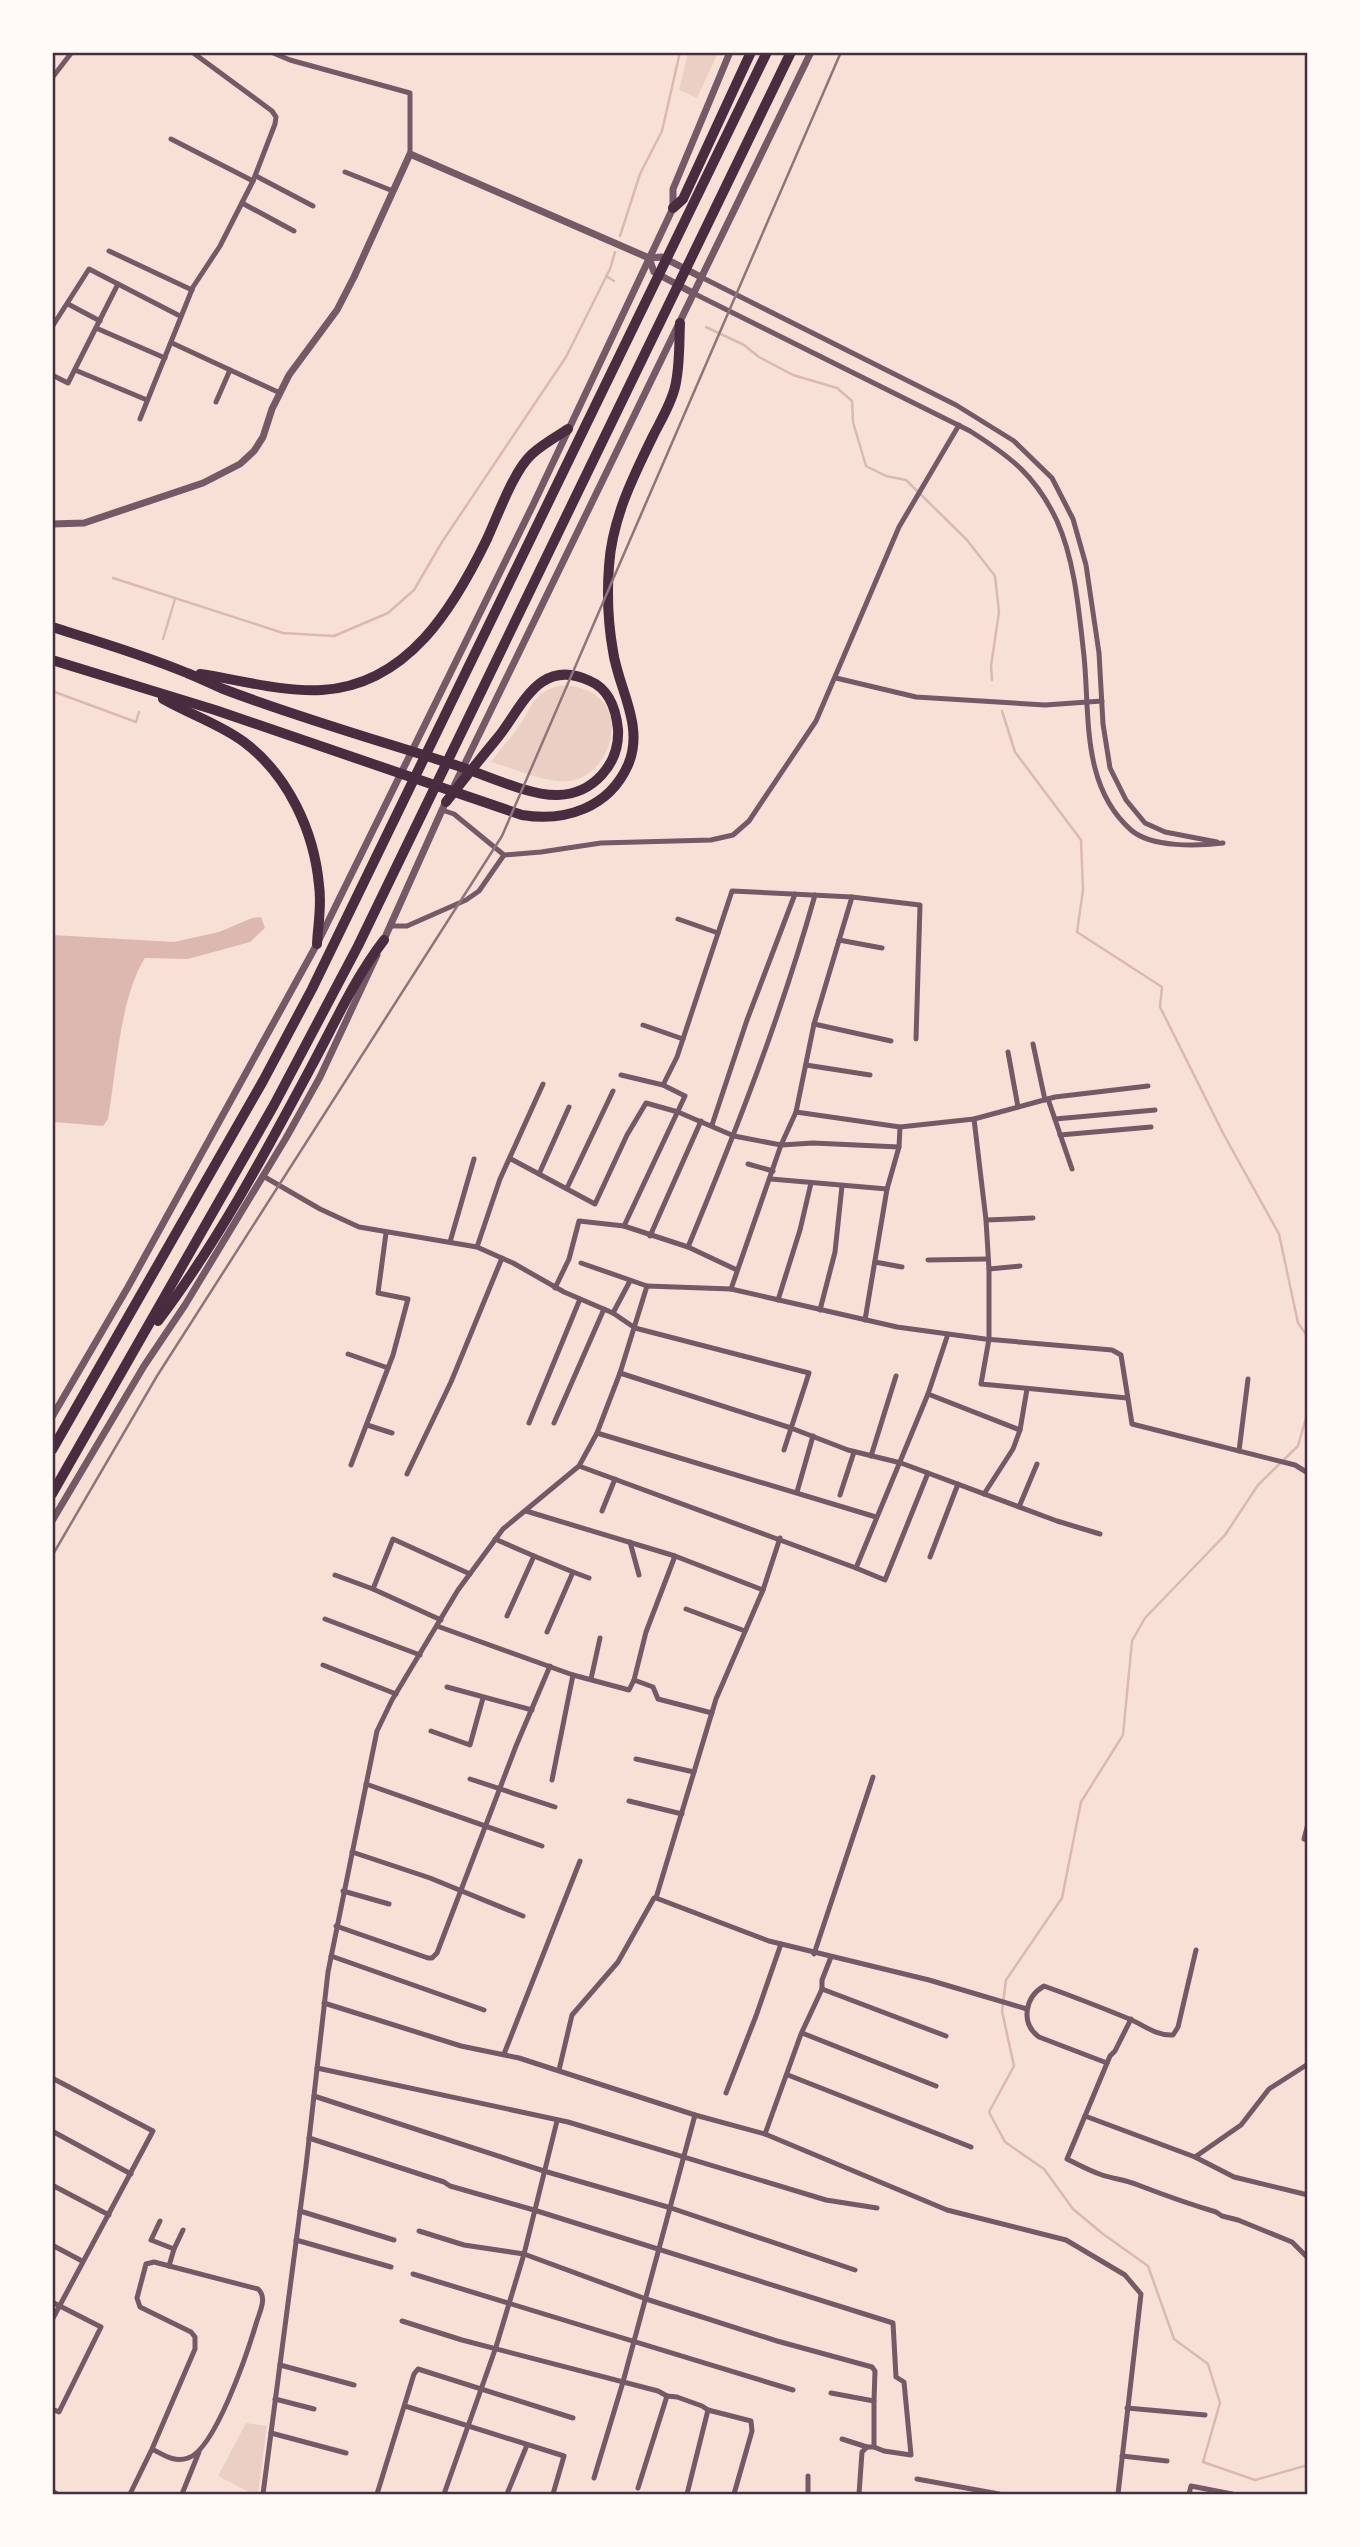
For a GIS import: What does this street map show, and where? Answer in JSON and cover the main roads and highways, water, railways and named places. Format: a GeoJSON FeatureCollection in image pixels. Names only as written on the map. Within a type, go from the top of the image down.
{"type":"FeatureCollection","features":[{"type":"Feature","properties":{"kind":"highway"},"geometry":{"type":"LineString","coordinates":[[673,208],[683,199],[751,52]]}},
{"type":"Feature","properties":{"kind":"highway"},"geometry":{"type":"LineString","coordinates":[[52,1450],[257,1092],[306,1000],[768,52]]}},
{"type":"Feature","properties":{"kind":"highway"},"geometry":{"type":"LineString","coordinates":[[52,1494],[274,1105],[358,947],[790,52]]}},
{"type":"Feature","properties":{"kind":"highway"},"geometry":{"type":"LineString","coordinates":[[52,660],[215,710],[522,815],[561,817],[594,804],[614,786],[633,751],[631,715],[613,653],[609,616],[609,566],[622,505],[676,387],[680,323]]}},
{"type":"Feature","properties":{"kind":"highway"},"geometry":{"type":"LineString","coordinates":[[186,672],[272,687],[320,690],[355,685],[394,665],[419,645],[455,600],[526,460],[568,429]]}},
{"type":"Feature","properties":{"kind":"highway"},"geometry":{"type":"LineString","coordinates":[[52,627],[186,672],[237,694],[396,746],[484,774],[536,793],[549,795],[585,788],[606,771],[613,758],[618,733],[613,705],[604,691],[593,681],[567,674],[543,681],[524,697],[509,723],[444,806]]}},
{"type":"Feature","properties":{"kind":"highway"},"geometry":{"type":"LineString","coordinates":[[151,691],[189,714],[244,741],[280,778],[301,817],[316,866],[320,898],[317,944]]}},
{"type":"Feature","properties":{"kind":"highway"},"geometry":{"type":"LineString","coordinates":[[135,1352],[194,1273],[309,1072],[365,965],[384,940]]}},
{"type":"Feature","properties":{"kind":"waterway"},"geometry":{"type":"LineString","coordinates":[[620,236],[640,174],[662,131],[680,52]]}},
{"type":"Feature","properties":{"kind":"waterway"},"geometry":{"type":"LineString","coordinates":[[113,578],[283,633],[334,636],[388,613],[414,590],[442,542],[566,357],[610,269],[615,252]]}},
{"type":"Feature","properties":{"kind":"waterway"},"geometry":{"type":"LineString","coordinates":[[606,276],[614,281]]}},
{"type":"Feature","properties":{"kind":"waterway"},"geometry":{"type":"LineString","coordinates":[[706,327],[744,345],[759,357],[793,375],[837,388],[852,401],[853,422],[866,466],[886,476],[906,480],[967,540],[995,576],[999,612],[991,666],[992,680]]}},
{"type":"Feature","properties":{"kind":"waterway"},"geometry":{"type":"LineString","coordinates":[[163,639],[175,599]]}},
{"type":"Feature","properties":{"kind":"waterway"},"geometry":{"type":"LineString","coordinates":[[52,691],[136,722],[139,712]]}},
{"type":"Feature","properties":{"kind":"waterway"},"geometry":{"type":"LineString","coordinates":[[1002,711],[1015,752],[1081,840],[1083,890],[1077,932],[1162,987],[1160,1007],[1224,1135],[1279,1234],[1298,1323],[1308,1337]]}},
{"type":"Feature","properties":{"kind":"waterway"},"geometry":{"type":"LineString","coordinates":[[1308,1411],[1298,1446],[1258,1485],[1225,1535],[1145,1618],[1132,1641],[1123,1735],[1081,1802],[1062,1898],[1006,1980],[1002,2011],[1014,2066],[989,2112],[1005,2142],[1044,2169],[1073,2209],[1148,2266],[1174,2339],[1208,2364],[1220,2403],[1203,2462],[1255,2480],[1308,2465]]}},
{"type":"Feature","properties":{"kind":"railway"},"geometry":{"type":"LineString","coordinates":[[52,1556],[157,1376],[502,836],[841,52]]}}]}
